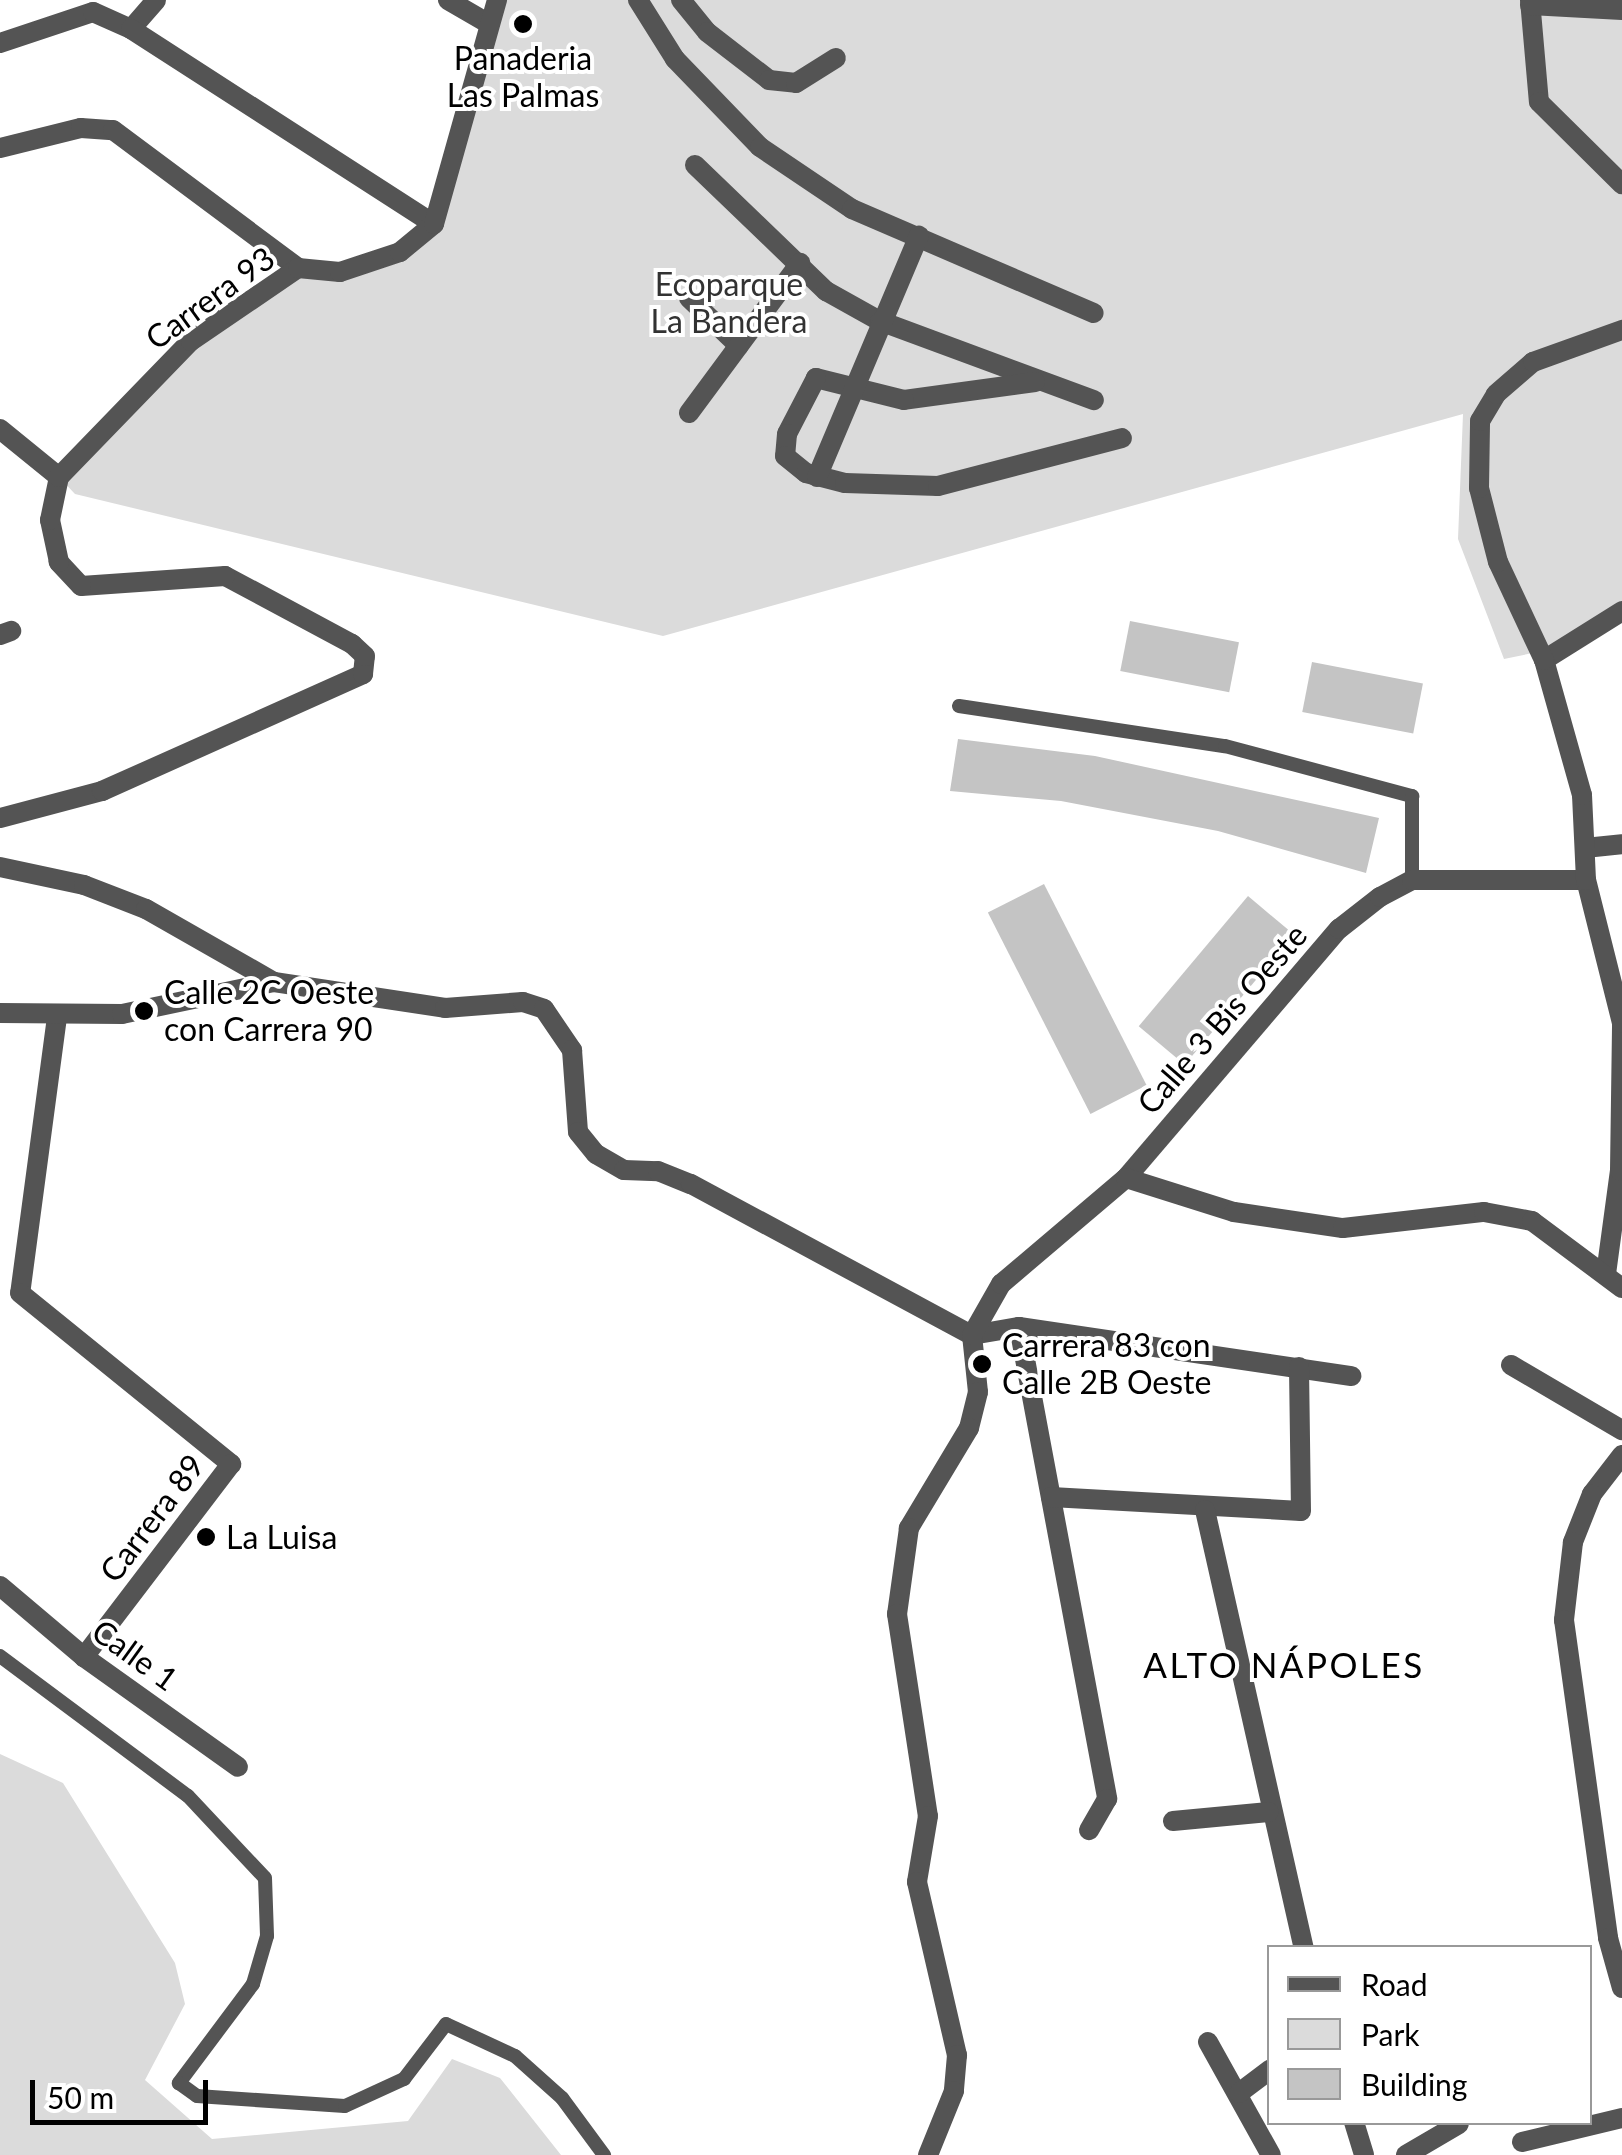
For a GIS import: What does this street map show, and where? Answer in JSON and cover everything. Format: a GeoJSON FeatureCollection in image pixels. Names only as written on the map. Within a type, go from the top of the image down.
{"type":"FeatureCollection","features":[{"type":"Feature","properties":{"kind":"street"},"geometry":{"type":"LineString","coordinates":[[131,29],[156,0]]}},
{"type":"Feature","properties":{"kind":"street"},"geometry":{"type":"LineString","coordinates":[[448,0],[489,24]]}},
{"type":"Feature","properties":{"kind":"street"},"geometry":{"type":"LineString","coordinates":[[0,42],[93,12],[131,29],[434,224],[497,0]]}},
{"type":"Feature","properties":{"kind":"street"},"geometry":{"type":"LineString","coordinates":[[638,0],[675,59],[760,147],[852,208],[1094,313]]}},
{"type":"Feature","properties":{"kind":"street"},"geometry":{"type":"LineString","coordinates":[[681,0],[707,32],[769,80],[796,83],[836,58]]}},
{"type":"Feature","properties":{"kind":"street"},"geometry":{"type":"LineString","coordinates":[[1622,10],[1530,2],[1539,102],[1622,184]]}},
{"type":"Feature","properties":{"kind":"street"},"geometry":{"type":"LineString","coordinates":[[0,148],[81,128],[113,130],[298,268]]}},
{"type":"Feature","properties":{"kind":"street"},"geometry":{"type":"LineString","coordinates":[[695,165],[826,291],[880,322],[1035,382],[1094,400]]}},
{"type":"Feature","properties":{"kind":"street","name":"Carrera 93"},"geometry":{"type":"LineString","coordinates":[[59,476],[191,341],[298,268],[340,272],[400,252],[434,224]]}},
{"type":"Feature","properties":{"kind":"street"},"geometry":{"type":"LineString","coordinates":[[816,477],[920,236]]}},
{"type":"Feature","properties":{"kind":"street"},"geometry":{"type":"LineString","coordinates":[[689,413],[800,264]]}},
{"type":"Feature","properties":{"kind":"street"},"geometry":{"type":"LineString","coordinates":[[689,298],[739,346]]}},
{"type":"Feature","properties":{"kind":"street"},"geometry":{"type":"LineString","coordinates":[[1614,1281],[1622,1023],[1586,880],[1582,795],[1544,660],[1498,562],[1479,488],[1480,421],[1496,394],[1533,362],[1622,330]]}},
{"type":"Feature","properties":{"kind":"street"},"geometry":{"type":"LineString","coordinates":[[1035,382],[904,400],[854,393],[816,378],[787,434],[785,456],[816,477],[938,486],[1122,438]]}},
{"type":"Feature","properties":{"kind":"street"},"geometry":{"type":"LineString","coordinates":[[0,430],[59,476],[50,520],[59,562],[81,586],[225,576],[352,644],[365,656],[363,674],[102,791],[0,818]]}},
{"type":"Feature","properties":{"kind":"street"},"geometry":{"type":"LineString","coordinates":[[1544,660],[1622,611]]}},
{"type":"Feature","properties":{"kind":"street"},"geometry":{"type":"LineString","coordinates":[[1585,848],[1622,844]]}},
{"type":"Feature","properties":{"kind":"street"},"geometry":{"type":"LineString","coordinates":[[0,867],[84,885],[146,909],[274,982]]}},
{"type":"Feature","properties":{"kind":"street"},"geometry":{"type":"LineString","coordinates":[[1412,880],[1586,880]]}},
{"type":"Feature","properties":{"kind":"street","name":"Calle 3 Bis Oeste"},"geometry":{"type":"LineString","coordinates":[[972,1334],[1001,1284],[1126,1178],[1339,929],[1412,880]]}},
{"type":"Feature","properties":{"kind":"street"},"geometry":{"type":"LineString","coordinates":[[0,1013],[122,1014],[274,982],[445,1008],[523,1002],[544,1008],[572,1050],[578,1132],[596,1154],[624,1170],[658,1171],[691,1184],[972,1334],[1019,1327],[1351,1376]]}},
{"type":"Feature","properties":{"kind":"street","name":"Carrera 89"},"geometry":{"type":"LineString","coordinates":[[56,1016],[20,1294],[231,1464],[84,1657]]}},
{"type":"Feature","properties":{"kind":"street"},"geometry":{"type":"LineString","coordinates":[[1126,1178],[1234,1212],[1343,1228],[1484,1212],[1532,1221],[1614,1281]]}},
{"type":"Feature","properties":{"kind":"street"},"geometry":{"type":"LineString","coordinates":[[1019,1327],[1107,1799],[1089,1830]]}},
{"type":"Feature","properties":{"kind":"street"},"geometry":{"type":"LineString","coordinates":[[928,2155],[954,2091],[957,2055],[917,1882],[928,1816],[896,1614],[910,1528],[969,1428],[978,1392],[972,1334]]}},
{"type":"Feature","properties":{"kind":"street"},"geometry":{"type":"LineString","coordinates":[[1511,1365],[1622,1430]]}},
{"type":"Feature","properties":{"kind":"street"},"geometry":{"type":"LineString","coordinates":[[1051,1497],[1205,1510],[1301,1512],[1299,1367]]}},
{"type":"Feature","properties":{"kind":"street"},"geometry":{"type":"LineString","coordinates":[[1622,1454],[1592,1494],[1573,1542],[1564,1620],[1608,1938],[1622,1988]]}},
{"type":"Feature","properties":{"kind":"street"},"geometry":{"type":"LineString","coordinates":[[1205,1510],[1269,1812],[1303,1945]]}},
{"type":"Feature","properties":{"kind":"street","name":"Calle 1"},"geometry":{"type":"LineString","coordinates":[[0,1586],[84,1657],[238,1767]]}},
{"type":"Feature","properties":{"kind":"street"},"geometry":{"type":"LineString","coordinates":[[1173,1821],[1269,1812]]}},
{"type":"Feature","properties":{"kind":"street"},"geometry":{"type":"LineString","coordinates":[[1208,2042],[1271,2155]]}},
{"type":"Feature","properties":{"kind":"street"},"geometry":{"type":"LineString","coordinates":[[1239,2093],[1267,2072]]}},
{"type":"Feature","properties":{"kind":"street"},"geometry":{"type":"LineString","coordinates":[[1522,2142],[1622,2118]]}},
{"type":"Feature","properties":{"kind":"street"},"geometry":{"type":"LineString","coordinates":[[1355,2125],[1364,2155]]}},
{"type":"Feature","properties":{"kind":"street"},"geometry":{"type":"LineString","coordinates":[[1406,2155],[1457,2125]]}},
{"type":"Feature","properties":{"kind":"lane"},"geometry":{"type":"LineString","coordinates":[[959,706],[1225,746],[1412,796],[1412,880]]}},
{"type":"Feature","properties":{"kind":"lane"},"geometry":{"type":"LineString","coordinates":[[0,1656],[188,1796],[265,1878],[267,1936],[253,1984],[179,2083],[197,2096],[345,2106],[404,2079],[446,2024],[514,2056],[562,2098],[604,2155]]}},
{"type":"Feature","properties":{"kind":"green space","name":"Ecoparque La Bandera"},"geometry":{"type":"Polygon","coordinates":[[[497,0],[1622,0],[1622,612],[1562,647],[1504,659],[1458,539],[1463,414],[663,636],[75,494],[59,477],[131,399],[298,268],[340,272],[434,224],[497,0]]]}},
{"type":"Feature","properties":{"kind":"green space"},"geometry":{"type":"Polygon","coordinates":[[[0,1754],[63,1783],[175,1963],[185,2004],[145,2080],[212,2139],[408,2121],[452,2059],[500,2078],[561,2155],[0,2155],[0,1754]]]}},
{"type":"Feature","properties":{"kind":"building"},"geometry":{"type":"Polygon","coordinates":[[[1130,621],[1239,642],[1229,692],[1120,671],[1130,621]]]}},
{"type":"Feature","properties":{"kind":"building"},"geometry":{"type":"Polygon","coordinates":[[[1312,662],[1423,684],[1413,734],[1302,712],[1312,662]]]}},
{"type":"Feature","properties":{"kind":"building"},"geometry":{"type":"Polygon","coordinates":[[[958,739],[1095,756],[1379,818],[1366,873],[1218,831],[1061,801],[950,791],[958,739]]]}},
{"type":"Feature","properties":{"kind":"building"},"geometry":{"type":"Polygon","coordinates":[[[1044,884],[1147,1085],[1090,1114],[988,913],[1044,884]]]}},
{"type":"Feature","properties":{"kind":"building"},"geometry":{"type":"Polygon","coordinates":[[[1248,896],[1294,935],[1185,1065],[1139,1026],[1248,896]]]}},
{"type":"Feature","properties":{"kind":"place","name":"Panaderia Las Palmas"},"geometry":{"type":"Point","coordinates":[523,24]}},
{"type":"Feature","properties":{"kind":"place","name":"Calle 2C Oeste con Carrera 90"},"geometry":{"type":"Point","coordinates":[144,1011]}},
{"type":"Feature","properties":{"kind":"place","name":"Carrera 83 con Calle 2B Oeste"},"geometry":{"type":"Point","coordinates":[982,1364]}},
{"type":"Feature","properties":{"kind":"place","name":"La Luisa"},"geometry":{"type":"Point","coordinates":[206,1537]}},
{"type":"Feature","properties":{"kind":"district","name":"ALTO NÁPOLES"},"geometry":{"type":"Point","coordinates":[1284,1664]}}]}
